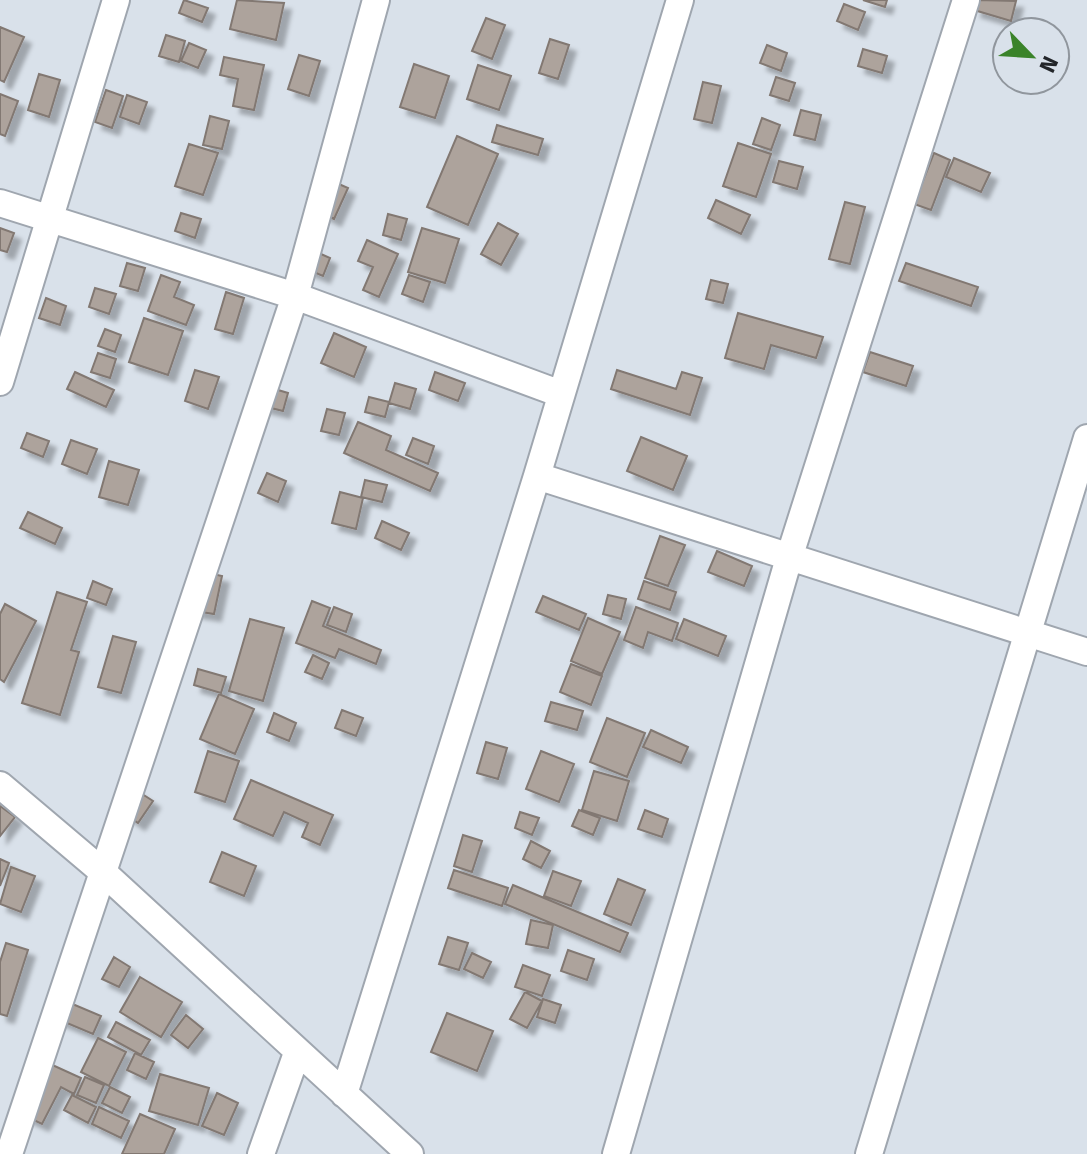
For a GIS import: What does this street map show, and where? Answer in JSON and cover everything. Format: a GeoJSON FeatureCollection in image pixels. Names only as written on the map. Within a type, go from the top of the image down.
{"type":"FeatureCollection","features":[{"type":"Feature","properties":{"kind":"street"},"geometry":{"type":"LineString","coordinates":[[0,382],[52,220],[116,0]]}},
{"type":"Feature","properties":{"kind":"street"},"geometry":{"type":"LineString","coordinates":[[9,1154],[295,296],[376,0]]}},
{"type":"Feature","properties":{"kind":"street"},"geometry":{"type":"LineString","coordinates":[[344,1094],[537,476],[680,0]]}},
{"type":"Feature","properties":{"kind":"street"},"geometry":{"type":"LineString","coordinates":[[620,1153],[789,558],[966,0]]}},
{"type":"Feature","properties":{"kind":"street"},"geometry":{"type":"LineString","coordinates":[[0,203],[295,296],[561,394]]}},
{"type":"Feature","properties":{"kind":"street"},"geometry":{"type":"LineString","coordinates":[[869,1154],[1087,438]]}},
{"type":"Feature","properties":{"kind":"street"},"geometry":{"type":"LineString","coordinates":[[537,476],[1087,652]]}},
{"type":"Feature","properties":{"kind":"street"},"geometry":{"type":"LineString","coordinates":[[0,785],[104,873],[410,1154]]}},
{"type":"Feature","properties":{"kind":"street"},"geometry":{"type":"LineString","coordinates":[[261,1154],[297,1053]]}},
{"type":"Feature","properties":{"kind":"building"},"geometry":{"type":"Polygon","coordinates":[[[184,0],[208,8],[202,22],[179,13],[184,0]]]}},
{"type":"Feature","properties":{"kind":"building"},"geometry":{"type":"Polygon","coordinates":[[[237,0],[284,3],[276,40],[230,29],[237,0]]]}},
{"type":"Feature","properties":{"kind":"building"},"geometry":{"type":"Polygon","coordinates":[[[863,0],[887,0],[885,7],[863,0]]]}},
{"type":"Feature","properties":{"kind":"building"},"geometry":{"type":"Polygon","coordinates":[[[977,0],[1016,1],[1012,16],[994,16],[974,10],[977,0]]]}},
{"type":"Feature","properties":{"kind":"building"},"geometry":{"type":"Polygon","coordinates":[[[844,4],[865,12],[858,30],[837,21],[844,4]]]}},
{"type":"Feature","properties":{"kind":"building"},"geometry":{"type":"Polygon","coordinates":[[[486,18],[505,25],[492,59],[472,51],[486,18]]]}},
{"type":"Feature","properties":{"kind":"building"},"geometry":{"type":"Polygon","coordinates":[[[0,27],[24,37],[4,82],[0,80],[0,27]]]}},
{"type":"Feature","properties":{"kind":"building"},"geometry":{"type":"Polygon","coordinates":[[[166,35],[185,41],[179,62],[159,56],[166,35]]]}},
{"type":"Feature","properties":{"kind":"building"},"geometry":{"type":"Polygon","coordinates":[[[550,39],[569,45],[558,79],[539,73],[550,39]]]}},
{"type":"Feature","properties":{"kind":"building"},"geometry":{"type":"Polygon","coordinates":[[[189,43],[206,50],[198,68],[181,61],[189,43]]]}},
{"type":"Feature","properties":{"kind":"building"},"geometry":{"type":"Polygon","coordinates":[[[767,45],[787,53],[781,71],[760,63],[767,45]]]}},
{"type":"Feature","properties":{"kind":"building"},"geometry":{"type":"Polygon","coordinates":[[[863,49],[887,56],[882,73],[858,66],[863,49]]]}},
{"type":"Feature","properties":{"kind":"building"},"geometry":{"type":"Polygon","coordinates":[[[299,55],[320,61],[309,96],[288,89],[299,55]]]}},
{"type":"Feature","properties":{"kind":"building"},"geometry":{"type":"Polygon","coordinates":[[[224,57],[264,65],[254,110],[233,106],[238,79],[220,75],[224,57]]]}},
{"type":"Feature","properties":{"kind":"building"},"geometry":{"type":"Polygon","coordinates":[[[414,64],[449,76],[435,118],[400,107],[414,64]]]}},
{"type":"Feature","properties":{"kind":"building"},"geometry":{"type":"Polygon","coordinates":[[[478,65],[511,76],[499,110],[467,99],[478,65]]]}},
{"type":"Feature","properties":{"kind":"building"},"geometry":{"type":"Polygon","coordinates":[[[39,74],[60,80],[49,117],[28,110],[39,74]]]}},
{"type":"Feature","properties":{"kind":"building"},"geometry":{"type":"Polygon","coordinates":[[[776,77],[795,83],[789,101],[770,95],[776,77]]]}},
{"type":"Feature","properties":{"kind":"building"},"geometry":{"type":"Polygon","coordinates":[[[703,82],[721,86],[712,123],[694,119],[703,82]]]}},
{"type":"Feature","properties":{"kind":"building"},"geometry":{"type":"Polygon","coordinates":[[[106,90],[123,96],[112,128],[95,122],[106,90]]]}},
{"type":"Feature","properties":{"kind":"building"},"geometry":{"type":"Polygon","coordinates":[[[0,94],[18,101],[5,136],[0,134],[0,94]]]}},
{"type":"Feature","properties":{"kind":"building"},"geometry":{"type":"Polygon","coordinates":[[[127,95],[147,102],[139,124],[120,117],[127,95]]]}},
{"type":"Feature","properties":{"kind":"building"},"geometry":{"type":"Polygon","coordinates":[[[801,110],[821,115],[815,140],[794,135],[801,110]]]}},
{"type":"Feature","properties":{"kind":"building"},"geometry":{"type":"Polygon","coordinates":[[[210,116],[229,121],[222,149],[203,145],[210,116]]]}},
{"type":"Feature","properties":{"kind":"building"},"geometry":{"type":"Polygon","coordinates":[[[762,118],[780,125],[771,150],[753,144],[762,118]]]}},
{"type":"Feature","properties":{"kind":"building"},"geometry":{"type":"Polygon","coordinates":[[[497,125],[543,139],[538,155],[492,142],[497,125]]]}},
{"type":"Feature","properties":{"kind":"building"},"geometry":{"type":"Polygon","coordinates":[[[457,136],[498,154],[468,225],[427,207],[457,136]]]}},
{"type":"Feature","properties":{"kind":"building"},"geometry":{"type":"Polygon","coordinates":[[[738,143],[771,154],[756,197],[723,186],[738,143]]]}},
{"type":"Feature","properties":{"kind":"building"},"geometry":{"type":"Polygon","coordinates":[[[189,144],[218,153],[203,195],[175,186],[189,144]]]}},
{"type":"Feature","properties":{"kind":"building"},"geometry":{"type":"Polygon","coordinates":[[[934,153],[950,160],[931,210],[914,204],[934,153]]]}},
{"type":"Feature","properties":{"kind":"building"},"geometry":{"type":"Polygon","coordinates":[[[954,158],[990,173],[981,192],[946,177],[954,158]]]}},
{"type":"Feature","properties":{"kind":"building"},"geometry":{"type":"Polygon","coordinates":[[[779,161],[803,167],[797,189],[773,182],[779,161]]]}},
{"type":"Feature","properties":{"kind":"building"},"geometry":{"type":"Polygon","coordinates":[[[332,181],[348,188],[334,219],[319,211],[332,181]]]}},
{"type":"Feature","properties":{"kind":"building"},"geometry":{"type":"Polygon","coordinates":[[[716,200],[750,215],[741,234],[708,218],[716,200]]]}},
{"type":"Feature","properties":{"kind":"building"},"geometry":{"type":"Polygon","coordinates":[[[845,202],[865,207],[850,264],[829,259],[845,202]]]}},
{"type":"Feature","properties":{"kind":"building"},"geometry":{"type":"Polygon","coordinates":[[[181,213],[201,219],[195,238],[175,231],[181,213]]]}},
{"type":"Feature","properties":{"kind":"building"},"geometry":{"type":"Polygon","coordinates":[[[388,214],[407,219],[401,240],[383,235],[388,214]]]}},
{"type":"Feature","properties":{"kind":"building"},"geometry":{"type":"Polygon","coordinates":[[[498,223],[518,234],[501,265],[481,254],[498,223]]]}},
{"type":"Feature","properties":{"kind":"building"},"geometry":{"type":"Polygon","coordinates":[[[0,228],[14,233],[7,252],[0,250],[0,228]]]}},
{"type":"Feature","properties":{"kind":"building"},"geometry":{"type":"Polygon","coordinates":[[[422,228],[459,239],[445,283],[408,272],[422,228]]]}},
{"type":"Feature","properties":{"kind":"building"},"geometry":{"type":"Polygon","coordinates":[[[367,240],[398,254],[379,297],[363,290],[373,267],[358,261],[367,240]]]}},
{"type":"Feature","properties":{"kind":"building"},"geometry":{"type":"Polygon","coordinates":[[[312,250],[330,258],[323,276],[304,268],[312,250]]]}},
{"type":"Feature","properties":{"kind":"building"},"geometry":{"type":"Polygon","coordinates":[[[127,263],[145,268],[138,291],[120,286],[127,263]]]}},
{"type":"Feature","properties":{"kind":"building"},"geometry":{"type":"Polygon","coordinates":[[[906,263],[978,287],[971,306],[899,281],[906,263]]]}},
{"type":"Feature","properties":{"kind":"building"},"geometry":{"type":"Polygon","coordinates":[[[161,275],[180,282],[174,297],[194,305],[186,325],[148,311],[161,275]]]}},
{"type":"Feature","properties":{"kind":"building"},"geometry":{"type":"Polygon","coordinates":[[[409,275],[430,282],[423,302],[402,294],[409,275]]]}},
{"type":"Feature","properties":{"kind":"building"},"geometry":{"type":"Polygon","coordinates":[[[711,280],[728,284],[723,303],[706,299],[711,280]]]}},
{"type":"Feature","properties":{"kind":"building"},"geometry":{"type":"Polygon","coordinates":[[[95,288],[116,294],[109,314],[89,307],[95,288]]]}},
{"type":"Feature","properties":{"kind":"building"},"geometry":{"type":"Polygon","coordinates":[[[226,292],[244,298],[233,334],[215,329],[226,292]]]}},
{"type":"Feature","properties":{"kind":"building"},"geometry":{"type":"Polygon","coordinates":[[[46,298],[66,306],[60,325],[39,318],[46,298]]]}},
{"type":"Feature","properties":{"kind":"building"},"geometry":{"type":"Polygon","coordinates":[[[738,313],[823,337],[816,358],[771,345],[764,369],[725,358],[738,313]]]}},
{"type":"Feature","properties":{"kind":"building"},"geometry":{"type":"Polygon","coordinates":[[[144,318],[183,331],[168,375],[129,362],[144,318]]]}},
{"type":"Feature","properties":{"kind":"building"},"geometry":{"type":"Polygon","coordinates":[[[105,329],[121,335],[115,352],[98,346],[105,329]]]}},
{"type":"Feature","properties":{"kind":"building"},"geometry":{"type":"Polygon","coordinates":[[[334,333],[366,347],[354,377],[321,363],[334,333]]]}},
{"type":"Feature","properties":{"kind":"building"},"geometry":{"type":"Polygon","coordinates":[[[870,352],[913,366],[906,386],[863,372],[870,352]]]}},
{"type":"Feature","properties":{"kind":"building"},"geometry":{"type":"Polygon","coordinates":[[[98,353],[116,359],[110,378],[91,372],[98,353]]]}},
{"type":"Feature","properties":{"kind":"building"},"geometry":{"type":"Polygon","coordinates":[[[195,370],[219,377],[208,409],[185,401],[195,370]]]}},
{"type":"Feature","properties":{"kind":"building"},"geometry":{"type":"Polygon","coordinates":[[[617,370],[676,389],[682,372],[702,378],[690,415],[611,389],[617,370]]]}},
{"type":"Feature","properties":{"kind":"building"},"geometry":{"type":"Polygon","coordinates":[[[75,372],[114,390],[106,407],[67,389],[75,372]]]}},
{"type":"Feature","properties":{"kind":"building"},"geometry":{"type":"Polygon","coordinates":[[[435,372],[465,383],[458,401],[429,390],[435,372]]]}},
{"type":"Feature","properties":{"kind":"building"},"geometry":{"type":"Polygon","coordinates":[[[395,383],[416,389],[410,409],[389,403],[395,383]]]}},
{"type":"Feature","properties":{"kind":"building"},"geometry":{"type":"Polygon","coordinates":[[[268,387],[288,393],[283,411],[263,406],[268,387]]]}},
{"type":"Feature","properties":{"kind":"building"},"geometry":{"type":"Polygon","coordinates":[[[369,397],[389,402],[385,417],[365,412],[369,397]]]}},
{"type":"Feature","properties":{"kind":"building"},"geometry":{"type":"Polygon","coordinates":[[[327,409],[345,413],[339,435],[321,431],[327,409]]]}},
{"type":"Feature","properties":{"kind":"building"},"geometry":{"type":"Polygon","coordinates":[[[358,422],[391,436],[386,450],[438,473],[430,491],[344,453],[358,422]]]}},
{"type":"Feature","properties":{"kind":"building"},"geometry":{"type":"Polygon","coordinates":[[[27,433],[49,441],[43,457],[21,448],[27,433]]]}},
{"type":"Feature","properties":{"kind":"building"},"geometry":{"type":"Polygon","coordinates":[[[641,437],[687,456],[673,490],[627,471],[641,437]]]}},
{"type":"Feature","properties":{"kind":"building"},"geometry":{"type":"Polygon","coordinates":[[[413,438],[434,446],[428,464],[406,455],[413,438]]]}},
{"type":"Feature","properties":{"kind":"building"},"geometry":{"type":"Polygon","coordinates":[[[71,440],[97,449],[87,474],[62,464],[71,440]]]}},
{"type":"Feature","properties":{"kind":"building"},"geometry":{"type":"Polygon","coordinates":[[[109,461],[139,470],[128,505],[99,497],[109,461]]]}},
{"type":"Feature","properties":{"kind":"building"},"geometry":{"type":"Polygon","coordinates":[[[267,473],[286,481],[278,502],[258,493],[267,473]]]}},
{"type":"Feature","properties":{"kind":"building"},"geometry":{"type":"Polygon","coordinates":[[[365,480],[387,485],[382,502],[361,497],[365,480]]]}},
{"type":"Feature","properties":{"kind":"building"},"geometry":{"type":"Polygon","coordinates":[[[340,492],[363,498],[356,529],[332,523],[340,492]]]}},
{"type":"Feature","properties":{"kind":"building"},"geometry":{"type":"Polygon","coordinates":[[[28,512],[62,528],[55,544],[20,528],[28,512]]]}},
{"type":"Feature","properties":{"kind":"building"},"geometry":{"type":"Polygon","coordinates":[[[382,521],[409,533],[401,550],[375,538],[382,521]]]}},
{"type":"Feature","properties":{"kind":"building"},"geometry":{"type":"Polygon","coordinates":[[[660,536],[685,545],[668,586],[645,578],[660,536]]]}},
{"type":"Feature","properties":{"kind":"building"},"geometry":{"type":"Polygon","coordinates":[[[717,551],[752,566],[744,586],[708,572],[717,551]]]}},
{"type":"Feature","properties":{"kind":"building"},"geometry":{"type":"Polygon","coordinates":[[[203,572],[222,576],[214,614],[195,611],[203,572]]]}},
{"type":"Feature","properties":{"kind":"building"},"geometry":{"type":"Polygon","coordinates":[[[93,581],[112,589],[106,605],[87,598],[93,581]]]}},
{"type":"Feature","properties":{"kind":"building"},"geometry":{"type":"Polygon","coordinates":[[[644,581],[676,592],[670,610],[638,599],[644,581]]]}},
{"type":"Feature","properties":{"kind":"building"},"geometry":{"type":"Polygon","coordinates":[[[57,592],[87,602],[71,650],[79,652],[60,715],[22,703],[57,592]]]}},
{"type":"Feature","properties":{"kind":"building"},"geometry":{"type":"Polygon","coordinates":[[[608,595],[626,599],[621,619],[603,614],[608,595]]]}},
{"type":"Feature","properties":{"kind":"building"},"geometry":{"type":"Polygon","coordinates":[[[543,596],[586,614],[579,630],[536,612],[543,596]]]}},
{"type":"Feature","properties":{"kind":"building"},"geometry":{"type":"Polygon","coordinates":[[[312,601],[330,608],[323,626],[381,650],[376,664],[339,649],[335,658],[296,643],[312,601]]]}},
{"type":"Feature","properties":{"kind":"building"},"geometry":{"type":"Polygon","coordinates":[[[5,604],[36,621],[4,682],[0,679],[0,614],[5,604]]]}},
{"type":"Feature","properties":{"kind":"building"},"geometry":{"type":"Polygon","coordinates":[[[334,607],[352,614],[346,632],[327,625],[334,607]]]}},
{"type":"Feature","properties":{"kind":"building"},"geometry":{"type":"Polygon","coordinates":[[[636,607],[678,623],[672,641],[648,632],[643,648],[624,640],[636,607]]]}},
{"type":"Feature","properties":{"kind":"building"},"geometry":{"type":"Polygon","coordinates":[[[588,618],[620,632],[602,674],[571,661],[588,618]]]}},
{"type":"Feature","properties":{"kind":"building"},"geometry":{"type":"Polygon","coordinates":[[[250,619],[284,628],[263,701],[229,691],[250,619]]]}},
{"type":"Feature","properties":{"kind":"building"},"geometry":{"type":"Polygon","coordinates":[[[684,619],[726,636],[718,656],[676,639],[684,619]]]}},
{"type":"Feature","properties":{"kind":"building"},"geometry":{"type":"Polygon","coordinates":[[[113,636],[136,642],[121,693],[98,687],[113,636]]]}},
{"type":"Feature","properties":{"kind":"building"},"geometry":{"type":"Polygon","coordinates":[[[313,655],[329,663],[322,679],[305,672],[313,655]]]}},
{"type":"Feature","properties":{"kind":"building"},"geometry":{"type":"Polygon","coordinates":[[[571,664],[602,676],[591,705],[560,692],[571,664]]]}},
{"type":"Feature","properties":{"kind":"building"},"geometry":{"type":"Polygon","coordinates":[[[198,669],[226,677],[221,693],[194,685],[198,669]]]}},
{"type":"Feature","properties":{"kind":"building"},"geometry":{"type":"Polygon","coordinates":[[[219,694],[254,709],[235,754],[200,739],[219,694]]]}},
{"type":"Feature","properties":{"kind":"building"},"geometry":{"type":"Polygon","coordinates":[[[551,702],[583,711],[577,730],[545,721],[551,702]]]}},
{"type":"Feature","properties":{"kind":"building"},"geometry":{"type":"Polygon","coordinates":[[[342,710],[363,718],[356,736],[335,728],[342,710]]]}},
{"type":"Feature","properties":{"kind":"building"},"geometry":{"type":"Polygon","coordinates":[[[274,713],[296,723],[289,741],[267,732],[274,713]]]}},
{"type":"Feature","properties":{"kind":"building"},"geometry":{"type":"Polygon","coordinates":[[[607,718],[645,733],[627,777],[590,762],[607,718]]]}},
{"type":"Feature","properties":{"kind":"building"},"geometry":{"type":"Polygon","coordinates":[[[651,730],[688,747],[681,763],[643,747],[651,730]]]}},
{"type":"Feature","properties":{"kind":"building"},"geometry":{"type":"Polygon","coordinates":[[[486,742],[507,748],[498,779],[477,773],[486,742]]]}},
{"type":"Feature","properties":{"kind":"building"},"geometry":{"type":"Polygon","coordinates":[[[208,751],[239,761],[225,802],[195,792],[208,751]]]}},
{"type":"Feature","properties":{"kind":"building"},"geometry":{"type":"Polygon","coordinates":[[[541,751],[574,764],[559,802],[526,789],[541,751]]]}},
{"type":"Feature","properties":{"kind":"building"},"geometry":{"type":"Polygon","coordinates":[[[594,771],[629,781],[617,821],[582,810],[594,771]]]}},
{"type":"Feature","properties":{"kind":"building"},"geometry":{"type":"Polygon","coordinates":[[[251,780],[333,815],[320,845],[302,837],[308,823],[284,812],[273,836],[234,819],[251,780]]]}},
{"type":"Feature","properties":{"kind":"building"},"geometry":{"type":"Polygon","coordinates":[[[136,790],[153,801],[138,823],[121,811],[136,790]]]}},
{"type":"Feature","properties":{"kind":"building"},"geometry":{"type":"Polygon","coordinates":[[[0,806],[15,817],[0,836],[0,806]]]}},
{"type":"Feature","properties":{"kind":"building"},"geometry":{"type":"Polygon","coordinates":[[[579,810],[600,818],[593,835],[572,826],[579,810]]]}},
{"type":"Feature","properties":{"kind":"building"},"geometry":{"type":"Polygon","coordinates":[[[645,810],[668,819],[662,837],[638,829],[645,810]]]}},
{"type":"Feature","properties":{"kind":"building"},"geometry":{"type":"Polygon","coordinates":[[[520,812],[539,818],[532,835],[515,828],[520,812]]]}},
{"type":"Feature","properties":{"kind":"building"},"geometry":{"type":"Polygon","coordinates":[[[463,835],[482,841],[472,872],[454,866],[463,835]]]}},
{"type":"Feature","properties":{"kind":"building"},"geometry":{"type":"Polygon","coordinates":[[[531,841],[550,851],[541,868],[523,859],[531,841]]]}},
{"type":"Feature","properties":{"kind":"building"},"geometry":{"type":"Polygon","coordinates":[[[222,852],[256,866],[244,896],[210,882],[222,852]]]}},
{"type":"Feature","properties":{"kind":"building"},"geometry":{"type":"Polygon","coordinates":[[[0,859],[9,863],[0,886],[0,859]]]}},
{"type":"Feature","properties":{"kind":"building"},"geometry":{"type":"Polygon","coordinates":[[[11,867],[35,876],[21,912],[0,904],[11,867]]]}},
{"type":"Feature","properties":{"kind":"building"},"geometry":{"type":"Polygon","coordinates":[[[454,870],[508,888],[502,906],[448,888],[454,870]]]}},
{"type":"Feature","properties":{"kind":"building"},"geometry":{"type":"Polygon","coordinates":[[[553,871],[581,881],[571,906],[544,896],[553,871]]]}},
{"type":"Feature","properties":{"kind":"building"},"geometry":{"type":"Polygon","coordinates":[[[618,879],[645,890],[631,925],[604,914],[618,879]]]}},
{"type":"Feature","properties":{"kind":"building"},"geometry":{"type":"Polygon","coordinates":[[[513,885],[628,933],[620,952],[505,904],[513,885]]]}},
{"type":"Feature","properties":{"kind":"building"},"geometry":{"type":"Polygon","coordinates":[[[531,920],[553,925],[548,948],[526,944],[531,920]]]}},
{"type":"Feature","properties":{"kind":"building"},"geometry":{"type":"Polygon","coordinates":[[[448,937],[468,943],[459,970],[439,964],[448,937]]]}},
{"type":"Feature","properties":{"kind":"building"},"geometry":{"type":"Polygon","coordinates":[[[6,943],[28,950],[7,1016],[0,1014],[0,962],[6,943]]]}},
{"type":"Feature","properties":{"kind":"building"},"geometry":{"type":"Polygon","coordinates":[[[568,950],[594,959],[587,980],[561,971],[568,950]]]}},
{"type":"Feature","properties":{"kind":"building"},"geometry":{"type":"Polygon","coordinates":[[[472,953],[491,962],[483,978],[464,969],[472,953]]]}},
{"type":"Feature","properties":{"kind":"building"},"geometry":{"type":"Polygon","coordinates":[[[114,957],[130,967],[119,987],[102,979],[114,957]]]}},
{"type":"Feature","properties":{"kind":"building"},"geometry":{"type":"Polygon","coordinates":[[[523,965],[550,975],[542,996],[515,987],[523,965]]]}},
{"type":"Feature","properties":{"kind":"building"},"geometry":{"type":"Polygon","coordinates":[[[140,977],[182,1002],[161,1037],[120,1012],[140,977]]]}},
{"type":"Feature","properties":{"kind":"building"},"geometry":{"type":"Polygon","coordinates":[[[525,992],[542,1001],[527,1028],[510,1019],[525,992]]]}},
{"type":"Feature","properties":{"kind":"building"},"geometry":{"type":"Polygon","coordinates":[[[543,999],[561,1005],[555,1023],[537,1017],[543,999]]]}},
{"type":"Feature","properties":{"kind":"building"},"geometry":{"type":"Polygon","coordinates":[[[63,1000],[101,1016],[93,1034],[55,1018],[63,1000]]]}},
{"type":"Feature","properties":{"kind":"building"},"geometry":{"type":"Polygon","coordinates":[[[447,1013],[493,1031],[477,1071],[431,1052],[447,1013]]]}},
{"type":"Feature","properties":{"kind":"building"},"geometry":{"type":"Polygon","coordinates":[[[186,1015],[203,1029],[188,1048],[171,1035],[186,1015]]]}},
{"type":"Feature","properties":{"kind":"building"},"geometry":{"type":"Polygon","coordinates":[[[116,1022],[150,1040],[141,1055],[108,1037],[116,1022]]]}},
{"type":"Feature","properties":{"kind":"building"},"geometry":{"type":"Polygon","coordinates":[[[98,1038],[126,1052],[109,1086],[81,1072],[98,1038]]]}},
{"type":"Feature","properties":{"kind":"building"},"geometry":{"type":"Polygon","coordinates":[[[135,1053],[154,1062],[146,1079],[127,1070],[135,1053]]]}},
{"type":"Feature","properties":{"kind":"building"},"geometry":{"type":"Polygon","coordinates":[[[48,1063],[81,1078],[74,1094],[61,1087],[42,1124],[23,1115],[48,1063]]]}},
{"type":"Feature","properties":{"kind":"building"},"geometry":{"type":"Polygon","coordinates":[[[160,1074],[209,1088],[198,1125],[149,1111],[160,1074]]]}},
{"type":"Feature","properties":{"kind":"building"},"geometry":{"type":"Polygon","coordinates":[[[85,1077],[104,1085],[96,1103],[77,1095],[85,1077]]]}},
{"type":"Feature","properties":{"kind":"building"},"geometry":{"type":"Polygon","coordinates":[[[110,1087],[130,1097],[122,1113],[102,1103],[110,1087]]]}},
{"type":"Feature","properties":{"kind":"building"},"geometry":{"type":"Polygon","coordinates":[[[217,1093],[238,1103],[224,1135],[202,1126],[217,1093]]]}},
{"type":"Feature","properties":{"kind":"building"},"geometry":{"type":"Polygon","coordinates":[[[72,1095],[96,1107],[88,1123],[64,1110],[72,1095]]]}},
{"type":"Feature","properties":{"kind":"building"},"geometry":{"type":"Polygon","coordinates":[[[99,1107],[129,1121],[121,1138],[92,1124],[99,1107]]]}},
{"type":"Feature","properties":{"kind":"building"},"geometry":{"type":"Polygon","coordinates":[[[140,1114],[175,1129],[164,1154],[122,1154],[140,1114]]]}}]}
